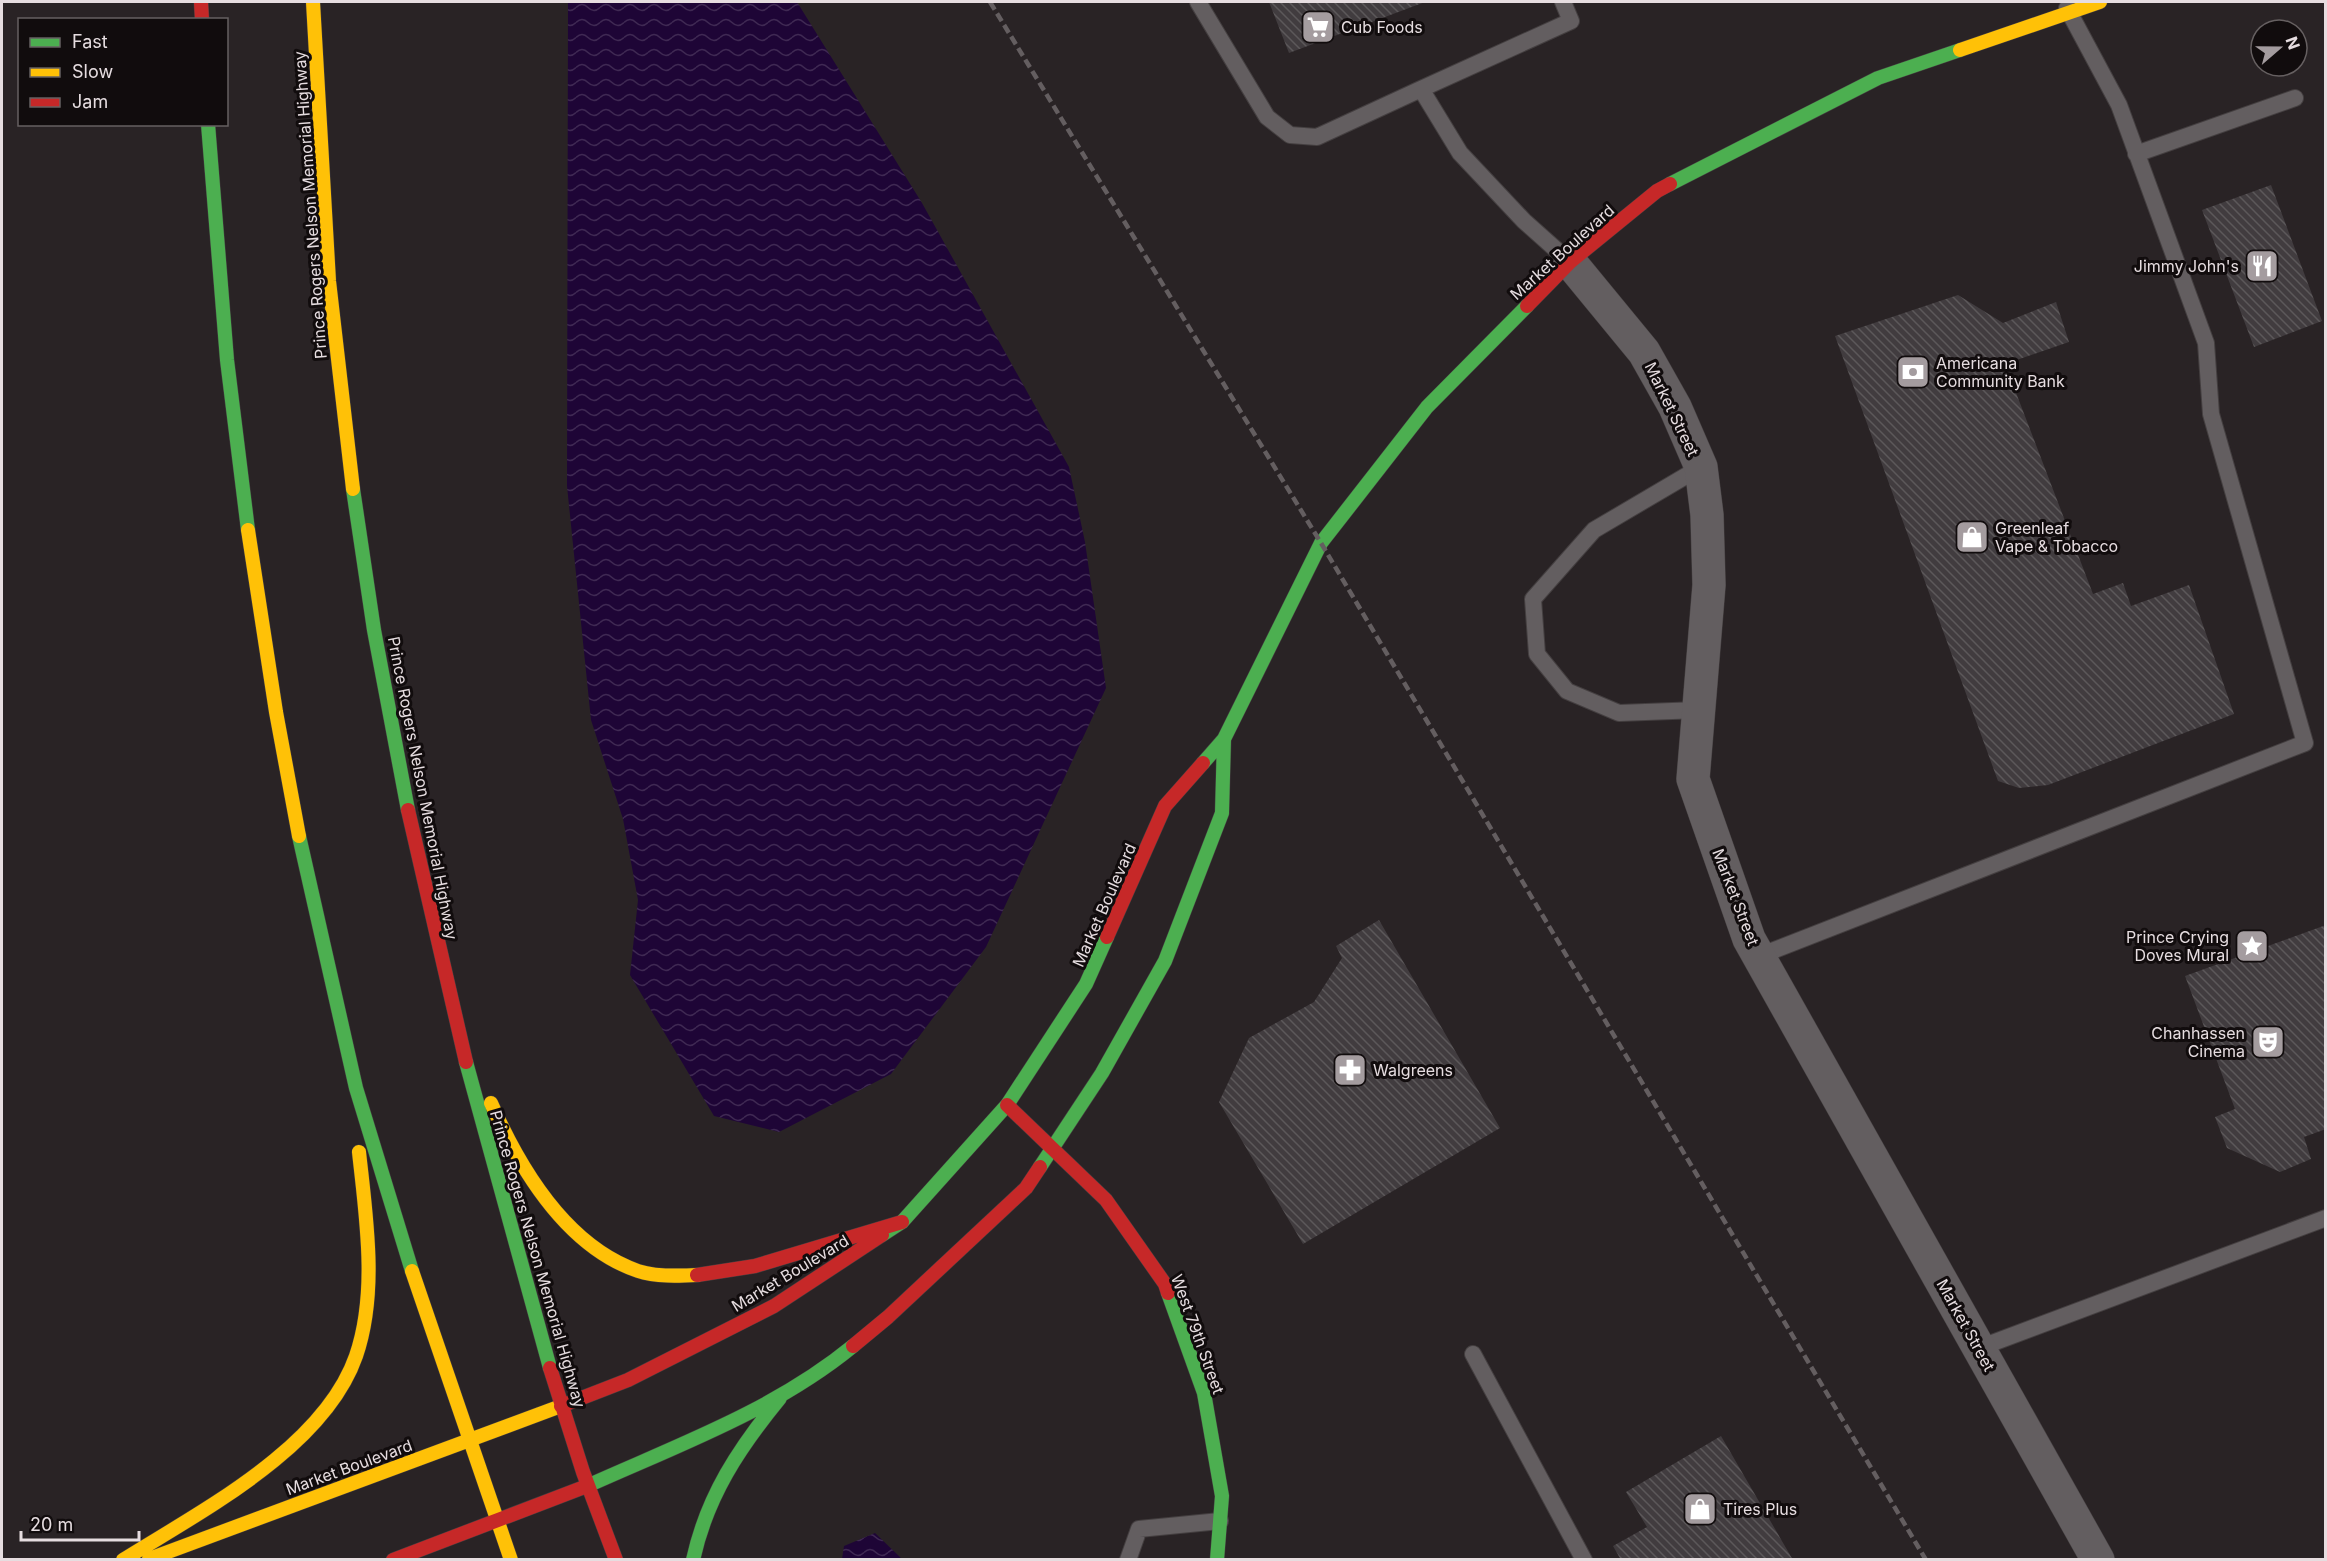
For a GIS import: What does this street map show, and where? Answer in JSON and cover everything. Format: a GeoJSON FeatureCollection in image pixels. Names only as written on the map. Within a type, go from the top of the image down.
{"type":"FeatureCollection","features":[{"type":"Feature","properties":{"kind":"main road"},"geometry":{"type":"LineString","coordinates":[[201,2],[202,18]]}},
{"type":"Feature","properties":{"kind":"main road","name":"Prince Rogers Nelson Memorial Highway"},"geometry":{"type":"LineString","coordinates":[[313,2],[329,283],[352,480],[388,713],[426,901],[489,1151],[561,1406],[587,1486],[616,1560]]}},
{"type":"Feature","properties":{"kind":"main road","name":"Market Boulevard"},"geometry":{"type":"LineString","coordinates":[[147,1560],[628,1380],[774,1306],[902,1222],[1007,1105],[1086,984],[1165,806],[1224,739],[1321,543],[1427,407],[1570,262],[1657,190],[1878,78],[2067,7],[2100,2]]}},
{"type":"Feature","properties":{"kind":"main road"},"geometry":{"type":"LineString","coordinates":[[208,126],[224,351],[268,677],[303,854],[349,1060],[377,1161],[468,1441],[511,1560]]}},
{"type":"Feature","properties":{"kind":"main road","name":"Market Boulevard"},"geometry":{"type":"LineString","coordinates":[[393,1560],[587,1486],[780,1398],[830,1365],[888,1317],[1026,1188],[1102,1073],[1165,961],[1222,813],[1224,739]]}},
{"type":"Feature","properties":{"kind":"main road"},"geometry":{"type":"LineString","coordinates":[[455,1014],[498,1120],[520,1159],[546,1198],[572,1230],[612,1261],[646,1273],[687,1277],[730,1272],[902,1222]]}},
{"type":"Feature","properties":{"kind":"main road"},"geometry":{"type":"LineString","coordinates":[[123,1560],[251,1477],[324,1411],[345,1382],[356,1358],[363,1329],[366,1287],[365,1209],[349,1060]]}},
{"type":"Feature","properties":{"kind":"main road","name":"West 79th Street"},"geometry":{"type":"LineString","coordinates":[[1007,1105],[1106,1200],[1165,1284],[1204,1393],[1222,1496],[1217,1560]]}},
{"type":"Feature","properties":{"kind":"main road"},"geometry":{"type":"LineString","coordinates":[[693,1560],[698,1528],[739,1446],[780,1398]]}},
{"type":"Feature","properties":{"kind":"street","name":"Market Street"},"geometry":{"type":"LineString","coordinates":[[1570,262],[1644,352],[1676,407],[1701,467],[1707,515],[1709,585],[1693,779],[1749,939],[2098,1560]]}},
{"type":"Feature","properties":{"kind":"lane"},"geometry":{"type":"LineString","coordinates":[[1198,2],[1267,117],[1290,135],[1317,137],[1571,21],[1563,2]]}},
{"type":"Feature","properties":{"kind":"lane"},"geometry":{"type":"LineString","coordinates":[[1759,956],[2305,743],[2211,414],[2206,343],[2119,105],[2067,7]]}},
{"type":"Feature","properties":{"kind":"lane"},"geometry":{"type":"LineString","coordinates":[[1421,89],[1460,153],[1524,221],[1570,262]]}},
{"type":"Feature","properties":{"kind":"lane"},"geometry":{"type":"LineString","coordinates":[[2136,154],[2295,98]]}},
{"type":"Feature","properties":{"kind":"lane"},"geometry":{"type":"LineString","coordinates":[[1699,710],[1619,713],[1567,691],[1537,654],[1533,599],[1594,530],[1701,467]]}},
{"type":"Feature","properties":{"kind":"lane"},"geometry":{"type":"LineString","coordinates":[[1979,1348],[2325,1218]]}},
{"type":"Feature","properties":{"kind":"lane"},"geometry":{"type":"LineString","coordinates":[[1473,1354],[1584,1560]]}},
{"type":"Feature","properties":{"kind":"lane"},"geometry":{"type":"LineString","coordinates":[[1128,1560],[1139,1529],[1220,1521]]}},
{"type":"Feature","properties":{"kind":"water"},"geometry":{"type":"Polygon","coordinates":[[[568,2],[797,2],[922,203],[1069,467],[1085,542],[1106,688],[986,947],[891,1074],[779,1132],[714,1116],[630,975],[638,900],[623,819],[591,720],[567,486],[568,2]]]}},
{"type":"Feature","properties":{"kind":"water"},"geometry":{"type":"Polygon","coordinates":[[[875,1533],[902,1559],[842,1559],[844,1546],[875,1533]]]}},
{"type":"Feature","properties":{"kind":"building","name":"Cub Foods"},"geometry":{"type":"Polygon","coordinates":[[[1269,2],[1425,2],[1289,53],[1269,2]]]}},
{"type":"Feature","properties":{"kind":"building","name":"Jimmy John's"},"geometry":{"type":"Polygon","coordinates":[[[2271,185],[2322,321],[2254,347],[2202,210],[2271,185]]]}},
{"type":"Feature","properties":{"kind":"building"},"geometry":{"type":"Polygon","coordinates":[[[1958,295],[2003,323],[2056,302],[2069,342],[2005,364],[2093,594],[2123,583],[2131,606],[2189,585],[2234,714],[2048,785],[2019,788],[1998,781],[1835,336],[1958,295]]]}},
{"type":"Feature","properties":{"kind":"building","name":"Walgreens"},"geometry":{"type":"Polygon","coordinates":[[[1379,920],[1500,1128],[1303,1244],[1219,1102],[1249,1038],[1314,1002],[1342,958],[1336,946],[1379,920]]]}},
{"type":"Feature","properties":{"kind":"building","name":"Chanhassen Cinema"},"geometry":{"type":"Polygon","coordinates":[[[2326,925],[2326,1129],[2304,1137],[2311,1159],[2280,1172],[2227,1148],[2215,1117],[2235,1109],[2185,976],[2326,925]]]}},
{"type":"Feature","properties":{"kind":"building","name":"Tires Plus"},"geometry":{"type":"Polygon","coordinates":[[[1721,1436],[1793,1560],[1621,1560],[1613,1546],[1647,1527],[1626,1492],[1721,1436]]]}},
{"type":"Feature","properties":{"kind":"railway"},"geometry":{"type":"LineString","coordinates":[[990,2],[1321,543],[1926,1560]]}},
{"type":"Feature","properties":{"kind":"traffic: fast"},"geometry":{"type":"LineString","coordinates":[[1670,184],[1878,78],[1960,50]]}},
{"type":"Feature","properties":{"kind":"traffic: fast"},"geometry":{"type":"LineString","coordinates":[[208,126],[227,360],[248,530]]}},
{"type":"Feature","properties":{"kind":"traffic: fast"},"geometry":{"type":"LineString","coordinates":[[1203,763],[1224,739],[1321,543],[1427,407],[1527,306]]}},
{"type":"Feature","properties":{"kind":"traffic: fast"},"geometry":{"type":"LineString","coordinates":[[353,489],[374,630],[408,810]]}},
{"type":"Feature","properties":{"kind":"traffic: fast"},"geometry":{"type":"LineString","coordinates":[[1040,1167],[1102,1073],[1165,961],[1222,813],[1224,739]]}},
{"type":"Feature","properties":{"kind":"traffic: fast"},"geometry":{"type":"LineString","coordinates":[[299,836],[356,1088],[412,1271]]}},
{"type":"Feature","properties":{"kind":"traffic: fast"},"geometry":{"type":"LineString","coordinates":[[882,1235],[902,1222],[1007,1105],[1086,984],[1107,937]]}},
{"type":"Feature","properties":{"kind":"traffic: fast"},"geometry":{"type":"LineString","coordinates":[[466,1062],[550,1368]]}},
{"type":"Feature","properties":{"kind":"traffic: fast"},"geometry":{"type":"LineString","coordinates":[[1168,1293],[1204,1393],[1222,1496],[1217,1560]]}},
{"type":"Feature","properties":{"kind":"traffic: fast"},"geometry":{"type":"LineString","coordinates":[[587,1486],[691,1441],[759,1408],[823,1369],[853,1346]]}},
{"type":"Feature","properties":{"kind":"traffic: fast"},"geometry":{"type":"LineString","coordinates":[[693,1560],[707,1515],[726,1474],[751,1435],[780,1398]]}},
{"type":"Feature","properties":{"kind":"traffic: slow"},"geometry":{"type":"LineString","coordinates":[[313,2],[329,281],[353,489]]}},
{"type":"Feature","properties":{"kind":"traffic: slow"},"geometry":{"type":"LineString","coordinates":[[1960,50],[2100,2]]}},
{"type":"Feature","properties":{"kind":"traffic: slow"},"geometry":{"type":"LineString","coordinates":[[248,530],[276,712],[299,836]]}},
{"type":"Feature","properties":{"kind":"traffic: slow"},"geometry":{"type":"LineString","coordinates":[[491,1103],[531,1179],[567,1224],[589,1243],[612,1259],[638,1271],[660,1275],[697,1275]]}},
{"type":"Feature","properties":{"kind":"traffic: slow"},"geometry":{"type":"LineString","coordinates":[[123,1560],[223,1498],[257,1474],[289,1448],[317,1420],[340,1389],[356,1356],[367,1306],[367,1228],[359,1152]]}},
{"type":"Feature","properties":{"kind":"traffic: slow"},"geometry":{"type":"LineString","coordinates":[[412,1271],[511,1560]]}},
{"type":"Feature","properties":{"kind":"traffic: slow"},"geometry":{"type":"LineString","coordinates":[[149,1559],[561,1406]]}},
{"type":"Feature","properties":{"kind":"traffic: jam"},"geometry":{"type":"LineString","coordinates":[[201,2],[202,18]]}},
{"type":"Feature","properties":{"kind":"traffic: jam"},"geometry":{"type":"LineString","coordinates":[[1527,306],[1570,262],[1657,191],[1670,184]]}},
{"type":"Feature","properties":{"kind":"traffic: jam"},"geometry":{"type":"LineString","coordinates":[[1107,937],[1165,806],[1203,763]]}},
{"type":"Feature","properties":{"kind":"traffic: jam"},"geometry":{"type":"LineString","coordinates":[[408,810],[466,1062]]}},
{"type":"Feature","properties":{"kind":"traffic: jam"},"geometry":{"type":"LineString","coordinates":[[1007,1105],[1106,1200],[1165,1284],[1168,1293]]}},
{"type":"Feature","properties":{"kind":"traffic: jam"},"geometry":{"type":"LineString","coordinates":[[853,1346],[888,1317],[1026,1188],[1040,1167]]}},
{"type":"Feature","properties":{"kind":"traffic: jam"},"geometry":{"type":"LineString","coordinates":[[697,1275],[755,1266],[902,1222]]}},
{"type":"Feature","properties":{"kind":"traffic: jam"},"geometry":{"type":"LineString","coordinates":[[561,1406],[628,1380],[774,1306],[882,1235]]}},
{"type":"Feature","properties":{"kind":"traffic: jam"},"geometry":{"type":"LineString","coordinates":[[550,1368],[583,1472],[616,1560]]}},
{"type":"Feature","properties":{"kind":"traffic: jam"},"geometry":{"type":"LineString","coordinates":[[393,1560],[587,1486]]}},
{"type":"Feature","properties":{"kind":"place","name":"Cub Foods"},"geometry":{"type":"Point","coordinates":[1318,27]}},
{"type":"Feature","properties":{"kind":"place","name":"Jimmy John's"},"geometry":{"type":"Point","coordinates":[2262,266]}},
{"type":"Feature","properties":{"kind":"place","name":"Americana Community Bank"},"geometry":{"type":"Point","coordinates":[1913,372]}},
{"type":"Feature","properties":{"kind":"place","name":"Greenleaf Vape & Tobacco"},"geometry":{"type":"Point","coordinates":[1972,537]}},
{"type":"Feature","properties":{"kind":"place","name":"Prince Crying Doves Mural"},"geometry":{"type":"Point","coordinates":[2252,946]}},
{"type":"Feature","properties":{"kind":"place","name":"Chanhassen Cinema"},"geometry":{"type":"Point","coordinates":[2268,1042]}},
{"type":"Feature","properties":{"kind":"place","name":"Walgreens"},"geometry":{"type":"Point","coordinates":[1350,1070]}},
{"type":"Feature","properties":{"kind":"place","name":"Tires Plus"},"geometry":{"type":"Point","coordinates":[1700,1509]}}]}
